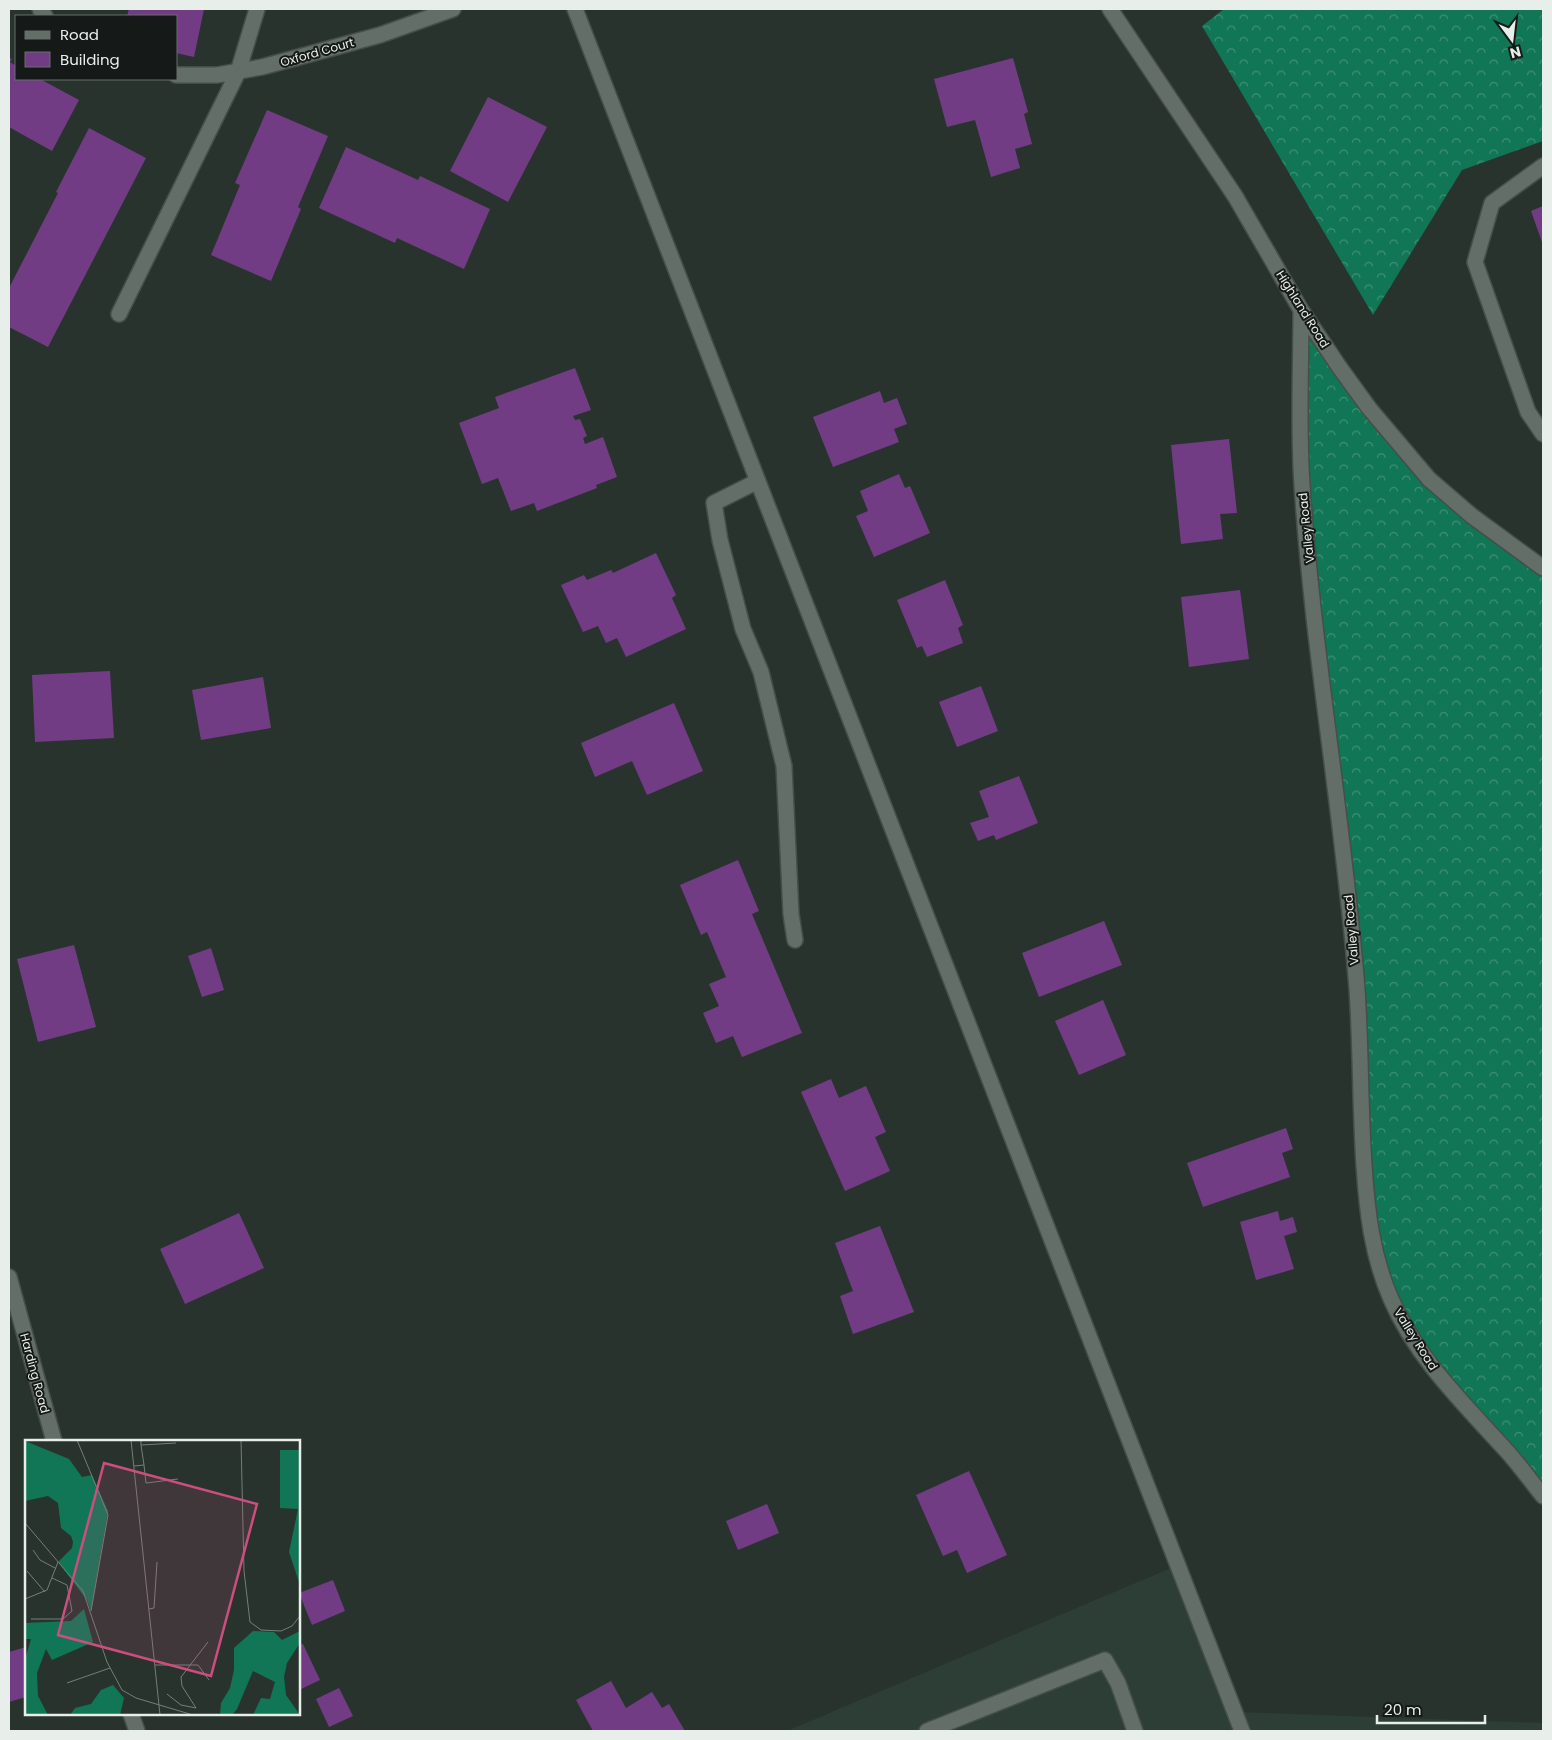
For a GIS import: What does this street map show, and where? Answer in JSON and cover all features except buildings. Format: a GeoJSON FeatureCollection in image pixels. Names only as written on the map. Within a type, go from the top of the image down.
{"type":"FeatureCollection","features":[{"type":"Feature","properties":{"kind":"street"},"geometry":{"type":"LineString","coordinates":[[119,314],[238,72],[257,9]]}},
{"type":"Feature","properties":{"kind":"street","name":"Oxford Court"},"geometry":{"type":"LineString","coordinates":[[178,75],[217,75],[262,68],[380,35],[453,9]]}},
{"type":"Feature","properties":{"kind":"street"},"geometry":{"type":"LineString","coordinates":[[575,9],[1242,1731]]}},
{"type":"Feature","properties":{"kind":"street","name":"Highland Road"},"geometry":{"type":"LineString","coordinates":[[1110,9],[1235,196],[1301,310],[1369,408],[1429,479],[1472,516],[1543,568]]}},
{"type":"Feature","properties":{"kind":"street"},"geometry":{"type":"LineString","coordinates":[[1543,166],[1492,203],[1475,262],[1528,412],[1543,434]]}},
{"type":"Feature","properties":{"kind":"street","name":"Valley Road"},"geometry":{"type":"LineString","coordinates":[[1301,310],[1300,424],[1302,485],[1316,631],[1342,833],[1357,992],[1367,1211],[1376,1254],[1391,1299],[1404,1325],[1426,1359],[1453,1393],[1507,1451],[1543,1496]]}},
{"type":"Feature","properties":{"kind":"street"},"geometry":{"type":"LineString","coordinates":[[758,481],[714,503],[720,540],[743,629],[761,672],[784,766],[791,914],[796,940]]}},
{"type":"Feature","properties":{"kind":"street","name":"Harding Road"},"geometry":{"type":"LineString","coordinates":[[9,1277],[54,1440]]}},
{"type":"Feature","properties":{"kind":"street"},"geometry":{"type":"LineString","coordinates":[[927,1731],[1106,1660],[1118,1683],[1135,1731]]}},
{"type":"Feature","properties":{"kind":"street"},"geometry":{"type":"LineString","coordinates":[[132,1715],[137,1731]]}},
{"type":"Feature","properties":{"kind":"shaded area"},"geometry":{"type":"Polygon","coordinates":[[[1178,1565],[1235,1712],[1543,1723],[1543,1731],[787,1731],[1178,1565]]]}},
{"type":"Feature","properties":{"kind":"green space"},"geometry":{"type":"Polygon","coordinates":[[[1224,9],[1543,9],[1543,141],[1462,170],[1373,315],[1202,26],[1224,9]]]}},
{"type":"Feature","properties":{"kind":"green space"},"geometry":{"type":"Polygon","coordinates":[[[1301,310],[1401,448],[1543,568],[1543,1496],[1426,1359],[1377,1262],[1302,485],[1301,310]]]}}]}
